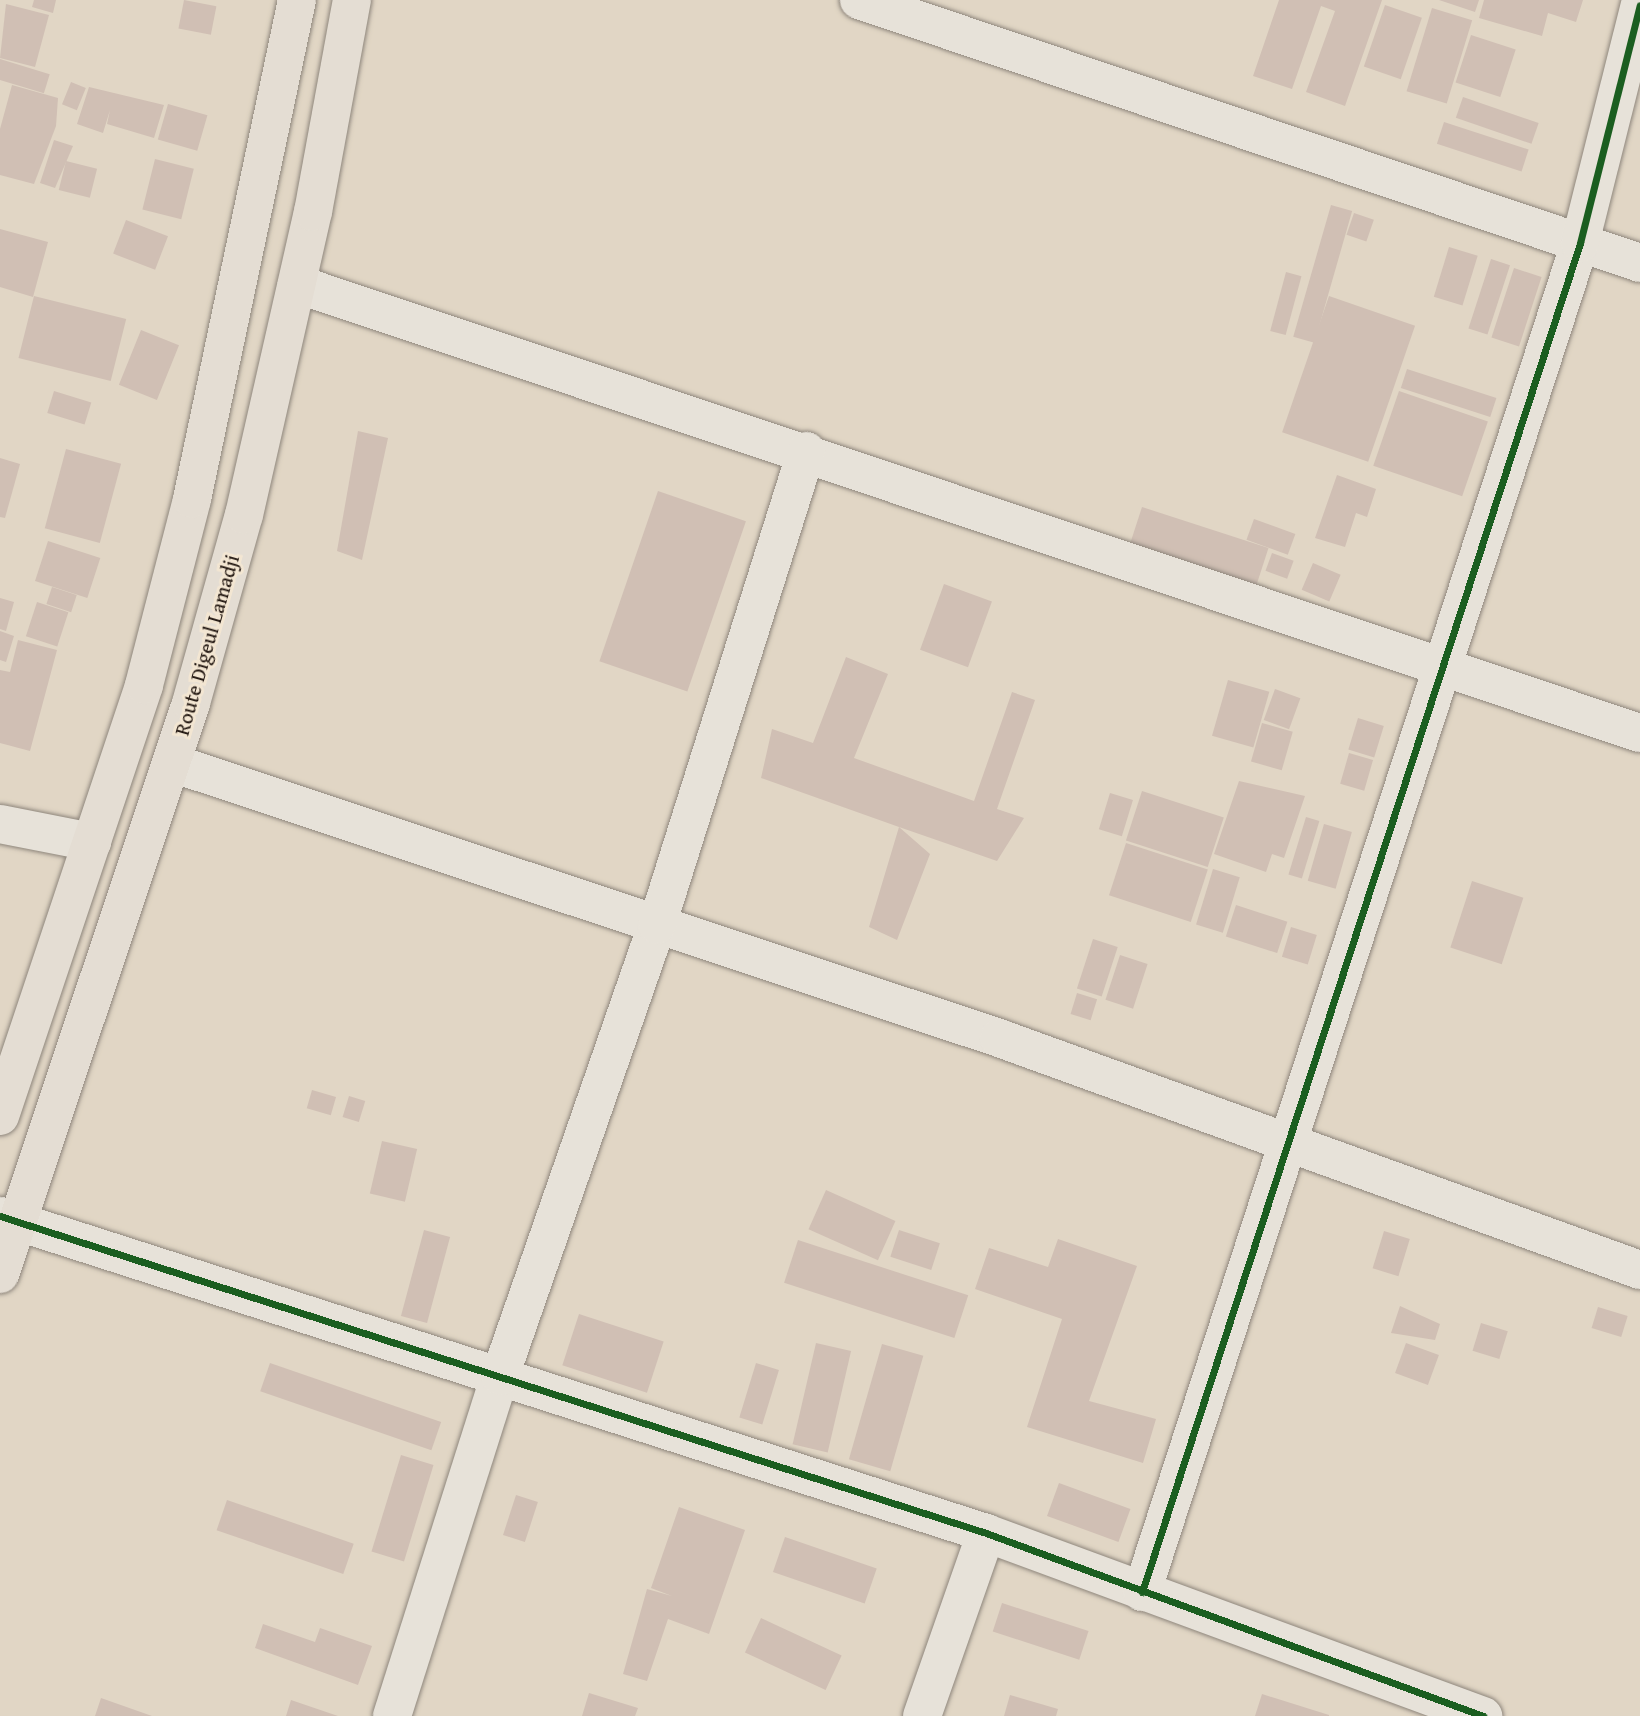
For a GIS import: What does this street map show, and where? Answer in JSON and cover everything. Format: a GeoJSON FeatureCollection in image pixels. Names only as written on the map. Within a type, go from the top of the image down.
{"type":"FeatureCollection","features":[{"type":"Feature","properties":{"kind":"main road"},"geometry":{"type":"LineString","coordinates":[[0,1116],[144,685],[192,499],[297,0]]}},
{"type":"Feature","properties":{"kind":"main road","name":"Route Digeul Lamadji"},"geometry":{"type":"LineString","coordinates":[[0,1274],[9,1219],[172,763],[244,515],[297,284],[352,0]]}},
{"type":"Feature","properties":{"kind":"street"},"geometry":{"type":"LineString","coordinates":[[859,0],[1640,263]]}},
{"type":"Feature","properties":{"kind":"street"},"geometry":{"type":"LineString","coordinates":[[1142,1592],[1580,243],[1640,5]]}},
{"type":"Feature","properties":{"kind":"street"},"geometry":{"type":"LineString","coordinates":[[297,284],[1443,662],[1640,733]]}},
{"type":"Feature","properties":{"kind":"street"},"geometry":{"type":"LineString","coordinates":[[391,1716],[500,1376],[657,925],[806,451]]}},
{"type":"Feature","properties":{"kind":"street"},"geometry":{"type":"LineString","coordinates":[[172,763],[999,1038],[1287,1145],[1640,1270]]}},
{"type":"Feature","properties":{"kind":"street"},"geometry":{"type":"LineString","coordinates":[[0,824],[92,842]]}},
{"type":"Feature","properties":{"kind":"street"},"geometry":{"type":"LineString","coordinates":[[9,1219],[986,1533],[1483,1716]]}},
{"type":"Feature","properties":{"kind":"street"},"geometry":{"type":"LineString","coordinates":[[922,1716],[986,1533]]}},
{"type":"Feature","properties":{"kind":"building"},"geometry":{"type":"Polygon","coordinates":[[[34,0],[56,0],[53,13],[32,7],[34,0]]]}},
{"type":"Feature","properties":{"kind":"building"},"geometry":{"type":"Polygon","coordinates":[[[184,0],[216,6],[211,35],[178,28],[184,0]]]}},
{"type":"Feature","properties":{"kind":"building"},"geometry":{"type":"Polygon","coordinates":[[[1279,0],[1382,0],[1345,106],[1306,92],[1335,11],[1321,6],[1292,89],[1253,76],[1279,0]]]}},
{"type":"Feature","properties":{"kind":"building"},"geometry":{"type":"Polygon","coordinates":[[[1439,0],[1479,0],[1475,12],[1439,0]]]}},
{"type":"Feature","properties":{"kind":"building"},"geometry":{"type":"Polygon","coordinates":[[[1484,0],[1583,0],[1576,22],[1548,13],[1542,36],[1479,18],[1484,0]]]}},
{"type":"Feature","properties":{"kind":"building"},"geometry":{"type":"Polygon","coordinates":[[[6,4],[49,15],[35,67],[0,58],[6,4]]]}},
{"type":"Feature","properties":{"kind":"building"},"geometry":{"type":"Polygon","coordinates":[[[1385,5],[1422,18],[1401,79],[1364,66],[1385,5]]]}},
{"type":"Feature","properties":{"kind":"building"},"geometry":{"type":"Polygon","coordinates":[[[1432,8],[1472,20],[1447,103],[1407,91],[1432,8]]]}},
{"type":"Feature","properties":{"kind":"building"},"geometry":{"type":"Polygon","coordinates":[[[1471,35],[1516,50],[1500,97],[1456,83],[1471,35]]]}},
{"type":"Feature","properties":{"kind":"building"},"geometry":{"type":"Polygon","coordinates":[[[0,59],[50,74],[44,93],[0,80],[0,59]]]}},
{"type":"Feature","properties":{"kind":"building"},"geometry":{"type":"Polygon","coordinates":[[[71,82],[86,88],[77,110],[62,104],[71,82]]]}},
{"type":"Feature","properties":{"kind":"building"},"geometry":{"type":"Polygon","coordinates":[[[12,85],[58,98],[56,126],[34,184],[0,175],[0,129],[12,85]]]}},
{"type":"Feature","properties":{"kind":"building"},"geometry":{"type":"Polygon","coordinates":[[[89,87],[164,105],[154,138],[107,124],[110,110],[103,133],[77,124],[89,87]]]}},
{"type":"Feature","properties":{"kind":"building"},"geometry":{"type":"Polygon","coordinates":[[[1463,97],[1539,123],[1531,144],[1456,118],[1463,97]]]}},
{"type":"Feature","properties":{"kind":"building"},"geometry":{"type":"Polygon","coordinates":[[[168,104],[207,115],[197,151],[158,140],[168,104]]]}},
{"type":"Feature","properties":{"kind":"building"},"geometry":{"type":"Polygon","coordinates":[[[1444,122],[1529,150],[1522,171],[1437,144],[1444,122]]]}},
{"type":"Feature","properties":{"kind":"building"},"geometry":{"type":"Polygon","coordinates":[[[54,140],[73,146],[55,188],[40,183],[54,140]]]}},
{"type":"Feature","properties":{"kind":"building"},"geometry":{"type":"Polygon","coordinates":[[[155,159],[194,169],[181,219],[142,209],[155,159]]]}},
{"type":"Feature","properties":{"kind":"building"},"geometry":{"type":"Polygon","coordinates":[[[66,161],[97,169],[90,198],[59,190],[66,161]]]}},
{"type":"Feature","properties":{"kind":"building"},"geometry":{"type":"Polygon","coordinates":[[[1331,205],[1352,211],[1314,343],[1293,337],[1331,205]]]}},
{"type":"Feature","properties":{"kind":"building"},"geometry":{"type":"Polygon","coordinates":[[[1354,213],[1374,220],[1366,242],[1347,235],[1354,213]]]}},
{"type":"Feature","properties":{"kind":"building"},"geometry":{"type":"Polygon","coordinates":[[[126,220],[168,236],[155,270],[113,254],[126,220]]]}},
{"type":"Feature","properties":{"kind":"building"},"geometry":{"type":"Polygon","coordinates":[[[0,229],[48,242],[33,297],[0,287],[0,229]]]}},
{"type":"Feature","properties":{"kind":"building"},"geometry":{"type":"Polygon","coordinates":[[[1449,247],[1478,256],[1462,305],[1434,297],[1449,247]]]}},
{"type":"Feature","properties":{"kind":"building"},"geometry":{"type":"Polygon","coordinates":[[[1491,259],[1510,265],[1487,335],[1468,328],[1491,259]]]}},
{"type":"Feature","properties":{"kind":"building"},"geometry":{"type":"Polygon","coordinates":[[[1514,268],[1542,277],[1519,346],[1491,337],[1514,268]]]}},
{"type":"Feature","properties":{"kind":"building"},"geometry":{"type":"Polygon","coordinates":[[[1286,272],[1301,276],[1286,335],[1270,331],[1286,272]]]}},
{"type":"Feature","properties":{"kind":"building"},"geometry":{"type":"Polygon","coordinates":[[[34,296],[126,319],[111,381],[19,358],[34,296]]]}},
{"type":"Feature","properties":{"kind":"building"},"geometry":{"type":"Polygon","coordinates":[[[1329,296],[1415,326],[1368,462],[1282,432],[1329,296]]]}},
{"type":"Feature","properties":{"kind":"building"},"geometry":{"type":"Polygon","coordinates":[[[141,330],[179,345],[157,400],[119,385],[141,330]]]}},
{"type":"Feature","properties":{"kind":"building"},"geometry":{"type":"Polygon","coordinates":[[[1407,369],[1496,398],[1490,417],[1401,388],[1407,369]]]}},
{"type":"Feature","properties":{"kind":"building"},"geometry":{"type":"Polygon","coordinates":[[[54,391],[91,402],[85,424],[47,413],[54,391]]]}},
{"type":"Feature","properties":{"kind":"building"},"geometry":{"type":"Polygon","coordinates":[[[1399,391],[1488,422],[1462,496],[1373,466],[1399,391]]]}},
{"type":"Feature","properties":{"kind":"building"},"geometry":{"type":"Polygon","coordinates":[[[358,431],[388,438],[362,560],[337,551],[358,431]]]}},
{"type":"Feature","properties":{"kind":"building"},"geometry":{"type":"Polygon","coordinates":[[[66,449],[121,464],[100,543],[45,528],[66,449]]]}},
{"type":"Feature","properties":{"kind":"building"},"geometry":{"type":"Polygon","coordinates":[[[0,458],[20,464],[5,518],[0,517],[0,458]]]}},
{"type":"Feature","properties":{"kind":"building"},"geometry":{"type":"Polygon","coordinates":[[[1337,475],[1376,489],[1367,517],[1356,513],[1345,547],[1315,538],[1337,475]]]}},
{"type":"Feature","properties":{"kind":"building"},"geometry":{"type":"Polygon","coordinates":[[[658,491],[746,521],[687,691],[599,661],[658,491]]]}},
{"type":"Feature","properties":{"kind":"building"},"geometry":{"type":"Polygon","coordinates":[[[1142,507],[1268,548],[1254,593],[1127,552],[1142,507]]]}},
{"type":"Feature","properties":{"kind":"building"},"geometry":{"type":"Polygon","coordinates":[[[1254,519],[1295,534],[1288,555],[1246,540],[1254,519]]]}},
{"type":"Feature","properties":{"kind":"building"},"geometry":{"type":"Polygon","coordinates":[[[48,541],[100,558],[87,598],[35,581],[48,541]]]}},
{"type":"Feature","properties":{"kind":"building"},"geometry":{"type":"Polygon","coordinates":[[[1272,553],[1294,561],[1287,579],[1266,571],[1272,553]]]}},
{"type":"Feature","properties":{"kind":"building"},"geometry":{"type":"Polygon","coordinates":[[[1313,563],[1341,575],[1329,601],[1302,590],[1313,563]]]}},
{"type":"Feature","properties":{"kind":"building"},"geometry":{"type":"Polygon","coordinates":[[[944,584],[992,601],[968,667],[920,650],[944,584]]]}},
{"type":"Feature","properties":{"kind":"building"},"geometry":{"type":"Polygon","coordinates":[[[52,587],[77,595],[71,612],[46,604],[52,587]]]}},
{"type":"Feature","properties":{"kind":"building"},"geometry":{"type":"Polygon","coordinates":[[[0,598],[14,602],[6,631],[0,629],[0,598]]]}},
{"type":"Feature","properties":{"kind":"building"},"geometry":{"type":"Polygon","coordinates":[[[37,602],[68,612],[57,646],[26,636],[37,602]]]}},
{"type":"Feature","properties":{"kind":"building"},"geometry":{"type":"Polygon","coordinates":[[[0,631],[14,636],[6,662],[0,660],[0,631]]]}},
{"type":"Feature","properties":{"kind":"building"},"geometry":{"type":"Polygon","coordinates":[[[18,640],[57,650],[30,751],[0,743],[0,670],[10,672],[18,640]]]}},
{"type":"Feature","properties":{"kind":"building"},"geometry":{"type":"Polygon","coordinates":[[[846,657],[888,674],[854,758],[974,801],[1012,692],[1035,700],[997,809],[1024,818],[997,861],[761,778],[772,729],[813,743],[846,657]]]}},
{"type":"Feature","properties":{"kind":"building"},"geometry":{"type":"Polygon","coordinates":[[[1228,680],[1269,692],[1253,748],[1212,736],[1228,680]]]}},
{"type":"Feature","properties":{"kind":"building"},"geometry":{"type":"Polygon","coordinates":[[[1275,689],[1300,698],[1289,729],[1264,720],[1275,689]]]}},
{"type":"Feature","properties":{"kind":"building"},"geometry":{"type":"Polygon","coordinates":[[[1358,718],[1384,726],[1374,757],[1348,750],[1358,718]]]}},
{"type":"Feature","properties":{"kind":"building"},"geometry":{"type":"Polygon","coordinates":[[[1262,723],[1293,732],[1282,770],[1251,761],[1262,723]]]}},
{"type":"Feature","properties":{"kind":"building"},"geometry":{"type":"Polygon","coordinates":[[[1349,753],[1373,760],[1364,791],[1340,784],[1349,753]]]}},
{"type":"Feature","properties":{"kind":"building"},"geometry":{"type":"Polygon","coordinates":[[[1239,781],[1305,796],[1284,858],[1272,854],[1266,872],[1214,854],[1239,781]]]}},
{"type":"Feature","properties":{"kind":"building"},"geometry":{"type":"Polygon","coordinates":[[[1142,791],[1224,818],[1208,867],[1126,840],[1142,791]]]}},
{"type":"Feature","properties":{"kind":"building"},"geometry":{"type":"Polygon","coordinates":[[[1110,793],[1133,800],[1122,836],[1099,829],[1110,793]]]}},
{"type":"Feature","properties":{"kind":"building"},"geometry":{"type":"Polygon","coordinates":[[[1306,817],[1319,821],[1302,878],[1288,874],[1306,817]]]}},
{"type":"Feature","properties":{"kind":"building"},"geometry":{"type":"Polygon","coordinates":[[[1324,824],[1352,832],[1336,889],[1308,881],[1324,824]]]}},
{"type":"Feature","properties":{"kind":"building"},"geometry":{"type":"Polygon","coordinates":[[[899,827],[930,854],[897,940],[869,927],[899,827]]]}},
{"type":"Feature","properties":{"kind":"building"},"geometry":{"type":"Polygon","coordinates":[[[1126,843],[1208,870],[1191,922],[1109,895],[1126,843]]]}},
{"type":"Feature","properties":{"kind":"building"},"geometry":{"type":"Polygon","coordinates":[[[1213,869],[1240,877],[1223,933],[1196,924],[1213,869]]]}},
{"type":"Feature","properties":{"kind":"building"},"geometry":{"type":"Polygon","coordinates":[[[1472,881],[1523,898],[1502,964],[1450,948],[1472,881]]]}},
{"type":"Feature","properties":{"kind":"building"},"geometry":{"type":"Polygon","coordinates":[[[1236,905],[1287,922],[1277,953],[1226,936],[1236,905]]]}},
{"type":"Feature","properties":{"kind":"building"},"geometry":{"type":"Polygon","coordinates":[[[1291,927],[1317,935],[1308,965],[1282,957],[1291,927]]]}},
{"type":"Feature","properties":{"kind":"building"},"geometry":{"type":"Polygon","coordinates":[[[1093,939],[1118,947],[1102,996],[1077,988],[1093,939]]]}},
{"type":"Feature","properties":{"kind":"building"},"geometry":{"type":"Polygon","coordinates":[[[1120,955],[1148,964],[1133,1009],[1105,1000],[1120,955]]]}},
{"type":"Feature","properties":{"kind":"building"},"geometry":{"type":"Polygon","coordinates":[[[1077,993],[1097,999],[1091,1020],[1071,1014],[1077,993]]]}},
{"type":"Feature","properties":{"kind":"building"},"geometry":{"type":"Polygon","coordinates":[[[312,1090],[336,1097],[331,1115],[307,1108],[312,1090]]]}},
{"type":"Feature","properties":{"kind":"building"},"geometry":{"type":"Polygon","coordinates":[[[349,1096],[365,1101],[359,1122],[343,1117],[349,1096]]]}},
{"type":"Feature","properties":{"kind":"building"},"geometry":{"type":"Polygon","coordinates":[[[382,1141],[417,1149],[405,1202],[370,1194],[382,1141]]]}},
{"type":"Feature","properties":{"kind":"building"},"geometry":{"type":"Polygon","coordinates":[[[826,1190],[895,1221],[878,1260],[809,1229],[826,1190]]]}},
{"type":"Feature","properties":{"kind":"building"},"geometry":{"type":"Polygon","coordinates":[[[424,1230],[450,1237],[427,1323],[401,1316],[424,1230]]]}},
{"type":"Feature","properties":{"kind":"building"},"geometry":{"type":"Polygon","coordinates":[[[899,1230],[940,1243],[931,1270],[890,1257],[899,1230]]]}},
{"type":"Feature","properties":{"kind":"building"},"geometry":{"type":"Polygon","coordinates":[[[1384,1231],[1410,1239],[1398,1276],[1373,1268],[1384,1231]]]}},
{"type":"Feature","properties":{"kind":"building"},"geometry":{"type":"Polygon","coordinates":[[[1058,1239],[1137,1266],[1089,1401],[1156,1419],[1143,1463],[1027,1427],[1062,1319],[975,1289],[989,1248],[1048,1267],[1058,1239]]]}},
{"type":"Feature","properties":{"kind":"building"},"geometry":{"type":"Polygon","coordinates":[[[798,1240],[968,1295],[954,1338],[784,1283],[798,1240]]]}},
{"type":"Feature","properties":{"kind":"building"},"geometry":{"type":"Polygon","coordinates":[[[1400,1306],[1440,1324],[1435,1340],[1391,1333],[1400,1306]]]}},
{"type":"Feature","properties":{"kind":"building"},"geometry":{"type":"Polygon","coordinates":[[[1598,1307],[1628,1316],[1621,1337],[1592,1328],[1598,1307]]]}},
{"type":"Feature","properties":{"kind":"building"},"geometry":{"type":"Polygon","coordinates":[[[579,1314],[664,1342],[647,1393],[562,1365],[579,1314]]]}},
{"type":"Feature","properties":{"kind":"building"},"geometry":{"type":"Polygon","coordinates":[[[1481,1323],[1508,1331],[1499,1359],[1473,1351],[1481,1323]]]}},
{"type":"Feature","properties":{"kind":"building"},"geometry":{"type":"Polygon","coordinates":[[[816,1343],[851,1351],[828,1452],[793,1444],[816,1343]]]}},
{"type":"Feature","properties":{"kind":"building"},"geometry":{"type":"Polygon","coordinates":[[[1406,1343],[1439,1355],[1428,1385],[1395,1373],[1406,1343]]]}},
{"type":"Feature","properties":{"kind":"building"},"geometry":{"type":"Polygon","coordinates":[[[882,1344],[923,1356],[890,1471],[849,1459],[882,1344]]]}},
{"type":"Feature","properties":{"kind":"building"},"geometry":{"type":"Polygon","coordinates":[[[270,1363],[441,1422],[431,1450],[260,1391],[270,1363]]]}},
{"type":"Feature","properties":{"kind":"building"},"geometry":{"type":"Polygon","coordinates":[[[756,1363],[779,1370],[762,1425],[739,1418],[756,1363]]]}},
{"type":"Feature","properties":{"kind":"building"},"geometry":{"type":"Polygon","coordinates":[[[401,1455],[434,1465],[404,1562],[371,1552],[401,1455]]]}},
{"type":"Feature","properties":{"kind":"building"},"geometry":{"type":"Polygon","coordinates":[[[1059,1483],[1130,1509],[1118,1542],[1047,1516],[1059,1483]]]}},
{"type":"Feature","properties":{"kind":"building"},"geometry":{"type":"Polygon","coordinates":[[[516,1495],[538,1502],[525,1542],[503,1535],[516,1495]]]}},
{"type":"Feature","properties":{"kind":"building"},"geometry":{"type":"Polygon","coordinates":[[[227,1500],[354,1544],[343,1574],[217,1530],[227,1500]]]}},
{"type":"Feature","properties":{"kind":"building"},"geometry":{"type":"Polygon","coordinates":[[[679,1507],[745,1530],[709,1634],[668,1619],[647,1681],[623,1674],[647,1589],[672,1596],[651,1588],[679,1507]]]}},
{"type":"Feature","properties":{"kind":"building"},"geometry":{"type":"Polygon","coordinates":[[[785,1537],[877,1569],[865,1604],[773,1572],[785,1537]]]}},
{"type":"Feature","properties":{"kind":"building"},"geometry":{"type":"Polygon","coordinates":[[[1002,1603],[1089,1631],[1079,1660],[993,1632],[1002,1603]]]}},
{"type":"Feature","properties":{"kind":"building"},"geometry":{"type":"Polygon","coordinates":[[[761,1618],[842,1656],[826,1690],[745,1652],[761,1618]]]}},
{"type":"Feature","properties":{"kind":"building"},"geometry":{"type":"Polygon","coordinates":[[[263,1624],[315,1642],[320,1628],[372,1646],[358,1685],[255,1648],[263,1624]]]}},
{"type":"Feature","properties":{"kind":"building"},"geometry":{"type":"Polygon","coordinates":[[[589,1693],[638,1708],[635,1716],[582,1716],[589,1693]]]}},
{"type":"Feature","properties":{"kind":"building"},"geometry":{"type":"Polygon","coordinates":[[[1262,1694],[1329,1715],[1329,1716],[1255,1716],[1262,1694]]]}},
{"type":"Feature","properties":{"kind":"building"},"geometry":{"type":"Polygon","coordinates":[[[1010,1695],[1058,1709],[1056,1716],[1004,1716],[1010,1695]]]}},
{"type":"Feature","properties":{"kind":"building"},"geometry":{"type":"Polygon","coordinates":[[[101,1698],[152,1716],[95,1716],[101,1698]]]}},
{"type":"Feature","properties":{"kind":"building"},"geometry":{"type":"Polygon","coordinates":[[[291,1700],[338,1716],[286,1716],[291,1700]]]}},
{"type":"Feature","properties":{"kind":"cycle path"},"geometry":{"type":"LineString","coordinates":[[1142,1592],[1580,243],[1640,5]]}},
{"type":"Feature","properties":{"kind":"cycle path"},"geometry":{"type":"LineString","coordinates":[[0,1216],[986,1533],[1483,1716]]}}]}
